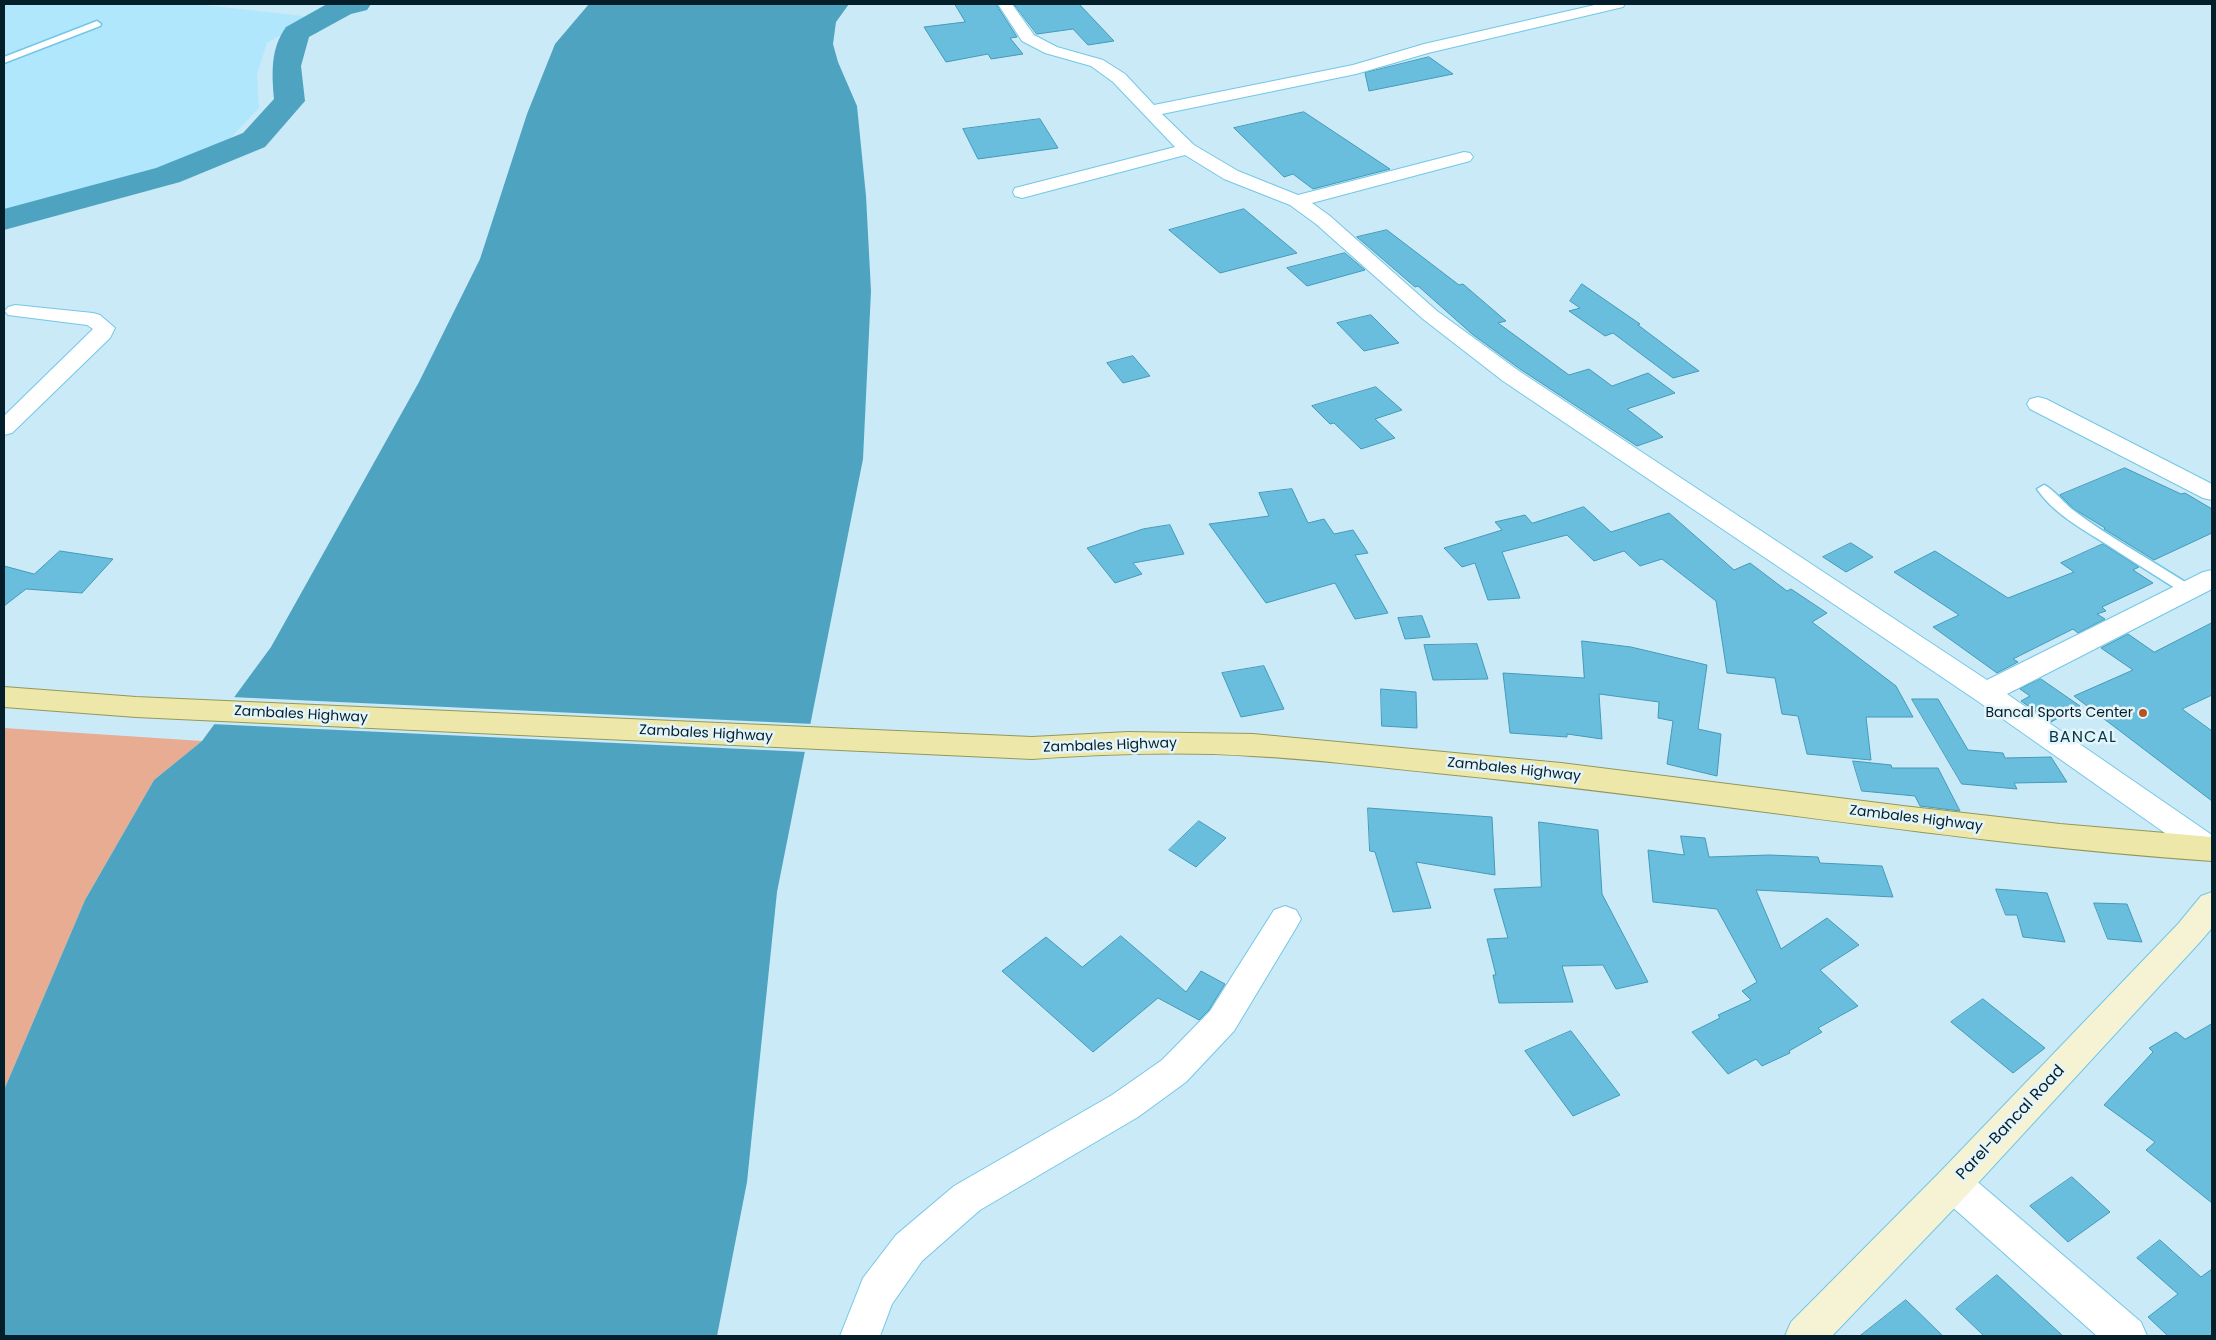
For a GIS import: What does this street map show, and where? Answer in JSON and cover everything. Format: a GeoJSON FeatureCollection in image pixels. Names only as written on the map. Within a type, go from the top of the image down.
{"type":"FeatureCollection","features":[{"type":"Feature","properties":{"kind":"main road","name":"Zambales Highway"},"geometry":{"type":"LineString","coordinates":[[4,697],[136,707],[1032,748],[1128,742],[1253,745],[1561,774],[1903,818],[2211,852]]}},
{"type":"Feature","properties":{"kind":"main road","name":"Parel-Bancal Road"},"geometry":{"type":"LineString","coordinates":[[1805,1336],[1953,1184],[2189,934],[2212,905]]}},
{"type":"Feature","properties":{"kind":"street"},"geometry":{"type":"LineString","coordinates":[[1005,4],[1028,38],[1051,50],[1096,63],[1119,78],[1188,149],[1231,175],[1297,201],[1323,220],[1430,315],[1511,376],[1986,694],[2211,852]]}},
{"type":"Feature","properties":{"kind":"street"},"geometry":{"type":"LineString","coordinates":[[1149,111],[1356,69],[1424,49],[1618,4]]}},
{"type":"Feature","properties":{"kind":"street"},"geometry":{"type":"LineString","coordinates":[[1022,192],[1188,149]]}},
{"type":"Feature","properties":{"kind":"street"},"geometry":{"type":"LineString","coordinates":[[1297,201],[1464,157]]}},
{"type":"Feature","properties":{"kind":"street"},"geometry":{"type":"LineString","coordinates":[[4,428],[102,333],[104,328],[93,319],[15,312]]}},
{"type":"Feature","properties":{"kind":"street"},"geometry":{"type":"LineString","coordinates":[[2038,404],[2212,493]]}},
{"type":"Feature","properties":{"kind":"street"},"geometry":{"type":"LineString","coordinates":[[1986,694],[2212,578]]}},
{"type":"Feature","properties":{"kind":"street"},"geometry":{"type":"LineString","coordinates":[[860,1336],[877,1292],[909,1248],[967,1198],[1125,1106],[1174,1071],[1222,1021],[1285,920]]}},
{"type":"Feature","properties":{"kind":"street"},"geometry":{"type":"LineString","coordinates":[[1953,1184],[2127,1336]]}},
{"type":"Feature","properties":{"kind":"lane"},"geometry":{"type":"LineString","coordinates":[[4,60],[97,24]]}},
{"type":"Feature","properties":{"kind":"lane"},"geometry":{"type":"LineString","coordinates":[[2044,489],[2054,502],[2075,518],[2188,590]]}},
{"type":"Feature","properties":{"kind":"shaded area"},"geometry":{"type":"Polygon","coordinates":[[[4,4],[195,4],[312,17],[267,43],[257,74],[259,108],[224,145],[143,178],[4,217],[4,4]]]}},
{"type":"Feature","properties":{"kind":"shaded area"},"geometry":{"type":"Polygon","coordinates":[[[589,4],[849,4],[836,22],[833,44],[838,62],[857,106],[866,196],[871,291],[863,459],[777,892],[747,1182],[717,1336],[4,1336],[4,1090],[85,900],[154,780],[202,741],[271,647],[419,382],[480,259],[527,114],[555,44],[589,4]]]}},
{"type":"Feature","properties":{"kind":"shaded area"},"geometry":{"type":"Polygon","coordinates":[[[4,728],[202,741],[154,780],[85,900],[4,1090],[4,728]]]}},
{"type":"Feature","properties":{"kind":"pier"},"geometry":{"type":"Polygon","coordinates":[[[231,697],[813,724],[807,752],[211,724],[231,697]]]}},
{"type":"Feature","properties":{"kind":"building"},"geometry":{"type":"Polygon","coordinates":[[[955,4],[996,4],[1017,37],[1010,38],[1023,54],[991,59],[988,54],[946,62],[924,27],[965,22],[955,4]]]}},
{"type":"Feature","properties":{"kind":"building"},"geometry":{"type":"Polygon","coordinates":[[[1014,4],[1079,4],[1114,41],[1088,45],[1073,29],[1037,34],[1014,4]]]}},
{"type":"Feature","properties":{"kind":"building"},"geometry":{"type":"Polygon","coordinates":[[[1429,57],[1453,74],[1369,91],[1365,73],[1429,57]]]}},
{"type":"Feature","properties":{"kind":"building"},"geometry":{"type":"Polygon","coordinates":[[[1304,112],[1390,169],[1313,189],[1293,174],[1284,177],[1234,128],[1304,112]]]}},
{"type":"Feature","properties":{"kind":"building"},"geometry":{"type":"Polygon","coordinates":[[[1040,119],[1058,148],[978,159],[963,129],[1040,119]]]}},
{"type":"Feature","properties":{"kind":"building"},"geometry":{"type":"Polygon","coordinates":[[[1244,209],[1297,253],[1220,273],[1169,230],[1244,209]]]}},
{"type":"Feature","properties":{"kind":"building"},"geometry":{"type":"Polygon","coordinates":[[[1387,230],[1459,285],[1463,284],[1506,321],[1498,323],[1569,375],[1589,369],[1612,386],[1648,373],[1675,393],[1627,409],[1663,437],[1637,446],[1520,369],[1472,334],[1418,286],[1415,287],[1357,237],[1387,230]]]}},
{"type":"Feature","properties":{"kind":"building"},"geometry":{"type":"Polygon","coordinates":[[[1345,253],[1365,270],[1307,286],[1287,268],[1345,253]]]}},
{"type":"Feature","properties":{"kind":"building"},"geometry":{"type":"Polygon","coordinates":[[[1582,284],[1640,324],[1638,325],[1699,371],[1673,378],[1613,333],[1605,336],[1569,311],[1580,308],[1570,301],[1582,284]]]}},
{"type":"Feature","properties":{"kind":"building"},"geometry":{"type":"Polygon","coordinates":[[[1371,315],[1399,343],[1364,351],[1337,323],[1371,315]]]}},
{"type":"Feature","properties":{"kind":"building"},"geometry":{"type":"Polygon","coordinates":[[[1133,356],[1150,376],[1123,383],[1107,363],[1133,356]]]}},
{"type":"Feature","properties":{"kind":"building"},"geometry":{"type":"Polygon","coordinates":[[[1376,387],[1402,410],[1375,419],[1395,438],[1361,449],[1334,423],[1330,424],[1312,406],[1376,387]]]}},
{"type":"Feature","properties":{"kind":"building"},"geometry":{"type":"Polygon","coordinates":[[[2125,468],[2181,494],[2185,493],[2212,509],[2212,533],[2154,560],[2074,509],[2060,495],[2125,468]]]}},
{"type":"Feature","properties":{"kind":"building"},"geometry":{"type":"Polygon","coordinates":[[[1292,489],[1308,523],[1324,519],[1334,534],[1353,530],[1368,553],[1355,555],[1388,613],[1355,619],[1335,583],[1266,603],[1209,524],[1269,516],[1259,493],[1292,489]]]}},
{"type":"Feature","properties":{"kind":"building"},"geometry":{"type":"Polygon","coordinates":[[[1584,507],[1611,532],[1669,513],[1734,570],[1750,563],[1787,591],[1791,589],[1827,613],[1812,622],[1896,686],[1913,717],[1866,717],[1871,760],[1807,754],[1798,716],[1782,714],[1775,678],[1727,673],[1716,601],[1662,559],[1640,566],[1624,551],[1594,561],[1567,535],[1502,552],[1520,598],[1488,600],[1475,563],[1462,567],[1444,548],[1502,530],[1495,522],[1525,515],[1532,523],[1584,507]]]}},
{"type":"Feature","properties":{"kind":"building"},"geometry":{"type":"Polygon","coordinates":[[[1170,525],[1184,554],[1133,563],[1142,574],[1115,583],[1087,548],[1143,529],[1170,525]]]}},
{"type":"Feature","properties":{"kind":"building"},"geometry":{"type":"Polygon","coordinates":[[[1851,543],[1873,557],[1846,572],[1823,557],[1851,543]]]}},
{"type":"Feature","properties":{"kind":"building"},"geometry":{"type":"Polygon","coordinates":[[[2103,544],[2139,567],[2133,570],[2153,583],[2102,607],[2106,611],[2097,614],[2105,619],[2078,633],[2073,629],[2013,659],[2018,662],[1997,673],[1933,627],[1959,615],[1894,572],[1935,551],[2008,598],[2074,572],[2061,563],[2103,544]]]}},
{"type":"Feature","properties":{"kind":"building"},"geometry":{"type":"Polygon","coordinates":[[[60,551],[113,559],[82,593],[26,589],[4,606],[4,566],[34,574],[60,551]]]}},
{"type":"Feature","properties":{"kind":"building"},"geometry":{"type":"Polygon","coordinates":[[[1422,616],[1430,637],[1405,639],[1398,618],[1422,616]]]}},
{"type":"Feature","properties":{"kind":"building"},"geometry":{"type":"Polygon","coordinates":[[[2212,623],[2212,695],[2182,709],[2212,731],[2212,801],[2074,696],[2133,670],[2101,648],[2128,634],[2154,652],[2212,623]]]}},
{"type":"Feature","properties":{"kind":"building"},"geometry":{"type":"Polygon","coordinates":[[[1582,641],[1631,647],[1707,665],[1698,729],[1721,734],[1717,776],[1667,764],[1673,721],[1658,718],[1659,702],[1599,694],[1602,739],[1567,734],[1567,737],[1510,733],[1503,673],[1584,678],[1582,641]]]}},
{"type":"Feature","properties":{"kind":"building"},"geometry":{"type":"Polygon","coordinates":[[[1477,644],[1488,679],[1433,680],[1424,645],[1477,644]]]}},
{"type":"Feature","properties":{"kind":"building"},"geometry":{"type":"Polygon","coordinates":[[[1264,666],[1284,709],[1241,717],[1222,673],[1264,666]]]}},
{"type":"Feature","properties":{"kind":"building"},"geometry":{"type":"Polygon","coordinates":[[[2041,679],[2080,706],[2051,722],[2021,701],[2030,696],[2020,689],[2041,679]]]}},
{"type":"Feature","properties":{"kind":"building"},"geometry":{"type":"Polygon","coordinates":[[[1381,689],[1416,692],[1417,728],[1382,726],[1381,689]]]}},
{"type":"Feature","properties":{"kind":"building"},"geometry":{"type":"Polygon","coordinates":[[[1912,699],[1938,699],[1968,750],[2003,753],[2005,758],[2051,757],[2067,782],[2014,783],[2017,789],[1962,784],[1912,699]]]}},
{"type":"Feature","properties":{"kind":"building"},"geometry":{"type":"Polygon","coordinates":[[[1853,761],[1891,765],[1892,768],[1938,768],[1960,811],[1920,806],[1915,796],[1862,791],[1853,761]]]}},
{"type":"Feature","properties":{"kind":"building"},"geometry":{"type":"Polygon","coordinates":[[[1368,808],[1492,817],[1495,875],[1416,862],[1431,908],[1393,912],[1375,852],[1370,851],[1368,808]]]}},
{"type":"Feature","properties":{"kind":"building"},"geometry":{"type":"Polygon","coordinates":[[[1199,821],[1226,838],[1196,867],[1169,850],[1199,821]]]}},
{"type":"Feature","properties":{"kind":"building"},"geometry":{"type":"Polygon","coordinates":[[[1539,822],[1598,830],[1602,894],[1648,982],[1616,989],[1603,965],[1562,966],[1573,1002],[1499,1003],[1493,975],[1496,975],[1487,939],[1508,938],[1494,889],[1541,887],[1539,822]]]}},
{"type":"Feature","properties":{"kind":"building"},"geometry":{"type":"Polygon","coordinates":[[[1681,836],[1705,838],[1709,857],[1769,855],[1818,857],[1820,863],[1882,866],[1893,897],[1756,890],[1781,949],[1827,918],[1859,945],[1820,970],[1858,1006],[1818,1028],[1822,1032],[1789,1051],[1790,1053],[1762,1066],[1756,1059],[1728,1074],[1692,1032],[1720,1018],[1718,1015],[1751,1000],[1742,991],[1757,982],[1717,909],[1653,902],[1648,850],[1684,855],[1681,836]]]}},
{"type":"Feature","properties":{"kind":"building"},"geometry":{"type":"Polygon","coordinates":[[[1996,889],[2047,893],[2065,942],[2023,937],[2017,915],[2006,915],[1996,889]]]}},
{"type":"Feature","properties":{"kind":"building"},"geometry":{"type":"Polygon","coordinates":[[[2094,903],[2127,904],[2142,942],[2108,939],[2094,903]]]}},
{"type":"Feature","properties":{"kind":"building"},"geometry":{"type":"Polygon","coordinates":[[[1121,936],[1186,992],[1201,971],[1225,984],[1209,1010],[1199,1020],[1158,998],[1093,1052],[1002,971],[1046,937],[1082,967],[1121,936]]]}},
{"type":"Feature","properties":{"kind":"building"},"geometry":{"type":"Polygon","coordinates":[[[1983,999],[2045,1048],[2013,1073],[1951,1022],[1983,999]]]}},
{"type":"Feature","properties":{"kind":"building"},"geometry":{"type":"Polygon","coordinates":[[[2212,1024],[2212,1203],[2146,1150],[2155,1142],[2104,1105],[2153,1052],[2149,1048],[2176,1032],[2185,1039],[2212,1024]]]}},
{"type":"Feature","properties":{"kind":"building"},"geometry":{"type":"Polygon","coordinates":[[[1571,1031],[1620,1095],[1573,1116],[1525,1051],[1571,1031]]]}},
{"type":"Feature","properties":{"kind":"building"},"geometry":{"type":"Polygon","coordinates":[[[2072,1177],[2110,1212],[2068,1242],[2030,1206],[2072,1177]]]}},
{"type":"Feature","properties":{"kind":"building"},"geometry":{"type":"Polygon","coordinates":[[[2160,1240],[2201,1277],[2212,1269],[2212,1336],[2168,1336],[2148,1317],[2178,1294],[2137,1258],[2160,1240]]]}},
{"type":"Feature","properties":{"kind":"building"},"geometry":{"type":"Polygon","coordinates":[[[1997,1275],[2063,1336],[1984,1336],[1956,1309],[1997,1275]]]}},
{"type":"Feature","properties":{"kind":"building"},"geometry":{"type":"Polygon","coordinates":[[[1906,1300],[1943,1336],[1860,1336],[1906,1300]]]}},
{"type":"Feature","properties":{"kind":"waterway"},"geometry":{"type":"LineString","coordinates":[[4,220],[168,175],[254,140],[290,101],[286,66],[296,33],[342,7],[357,4]]}},
{"type":"Feature","properties":{"kind":"place","name":"Bancal Sports Center"},"geometry":{"type":"Point","coordinates":[2143,713]}},
{"type":"Feature","properties":{"kind":"district","name":"BANCAL"},"geometry":{"type":"Point","coordinates":[2083,738]}}]}
